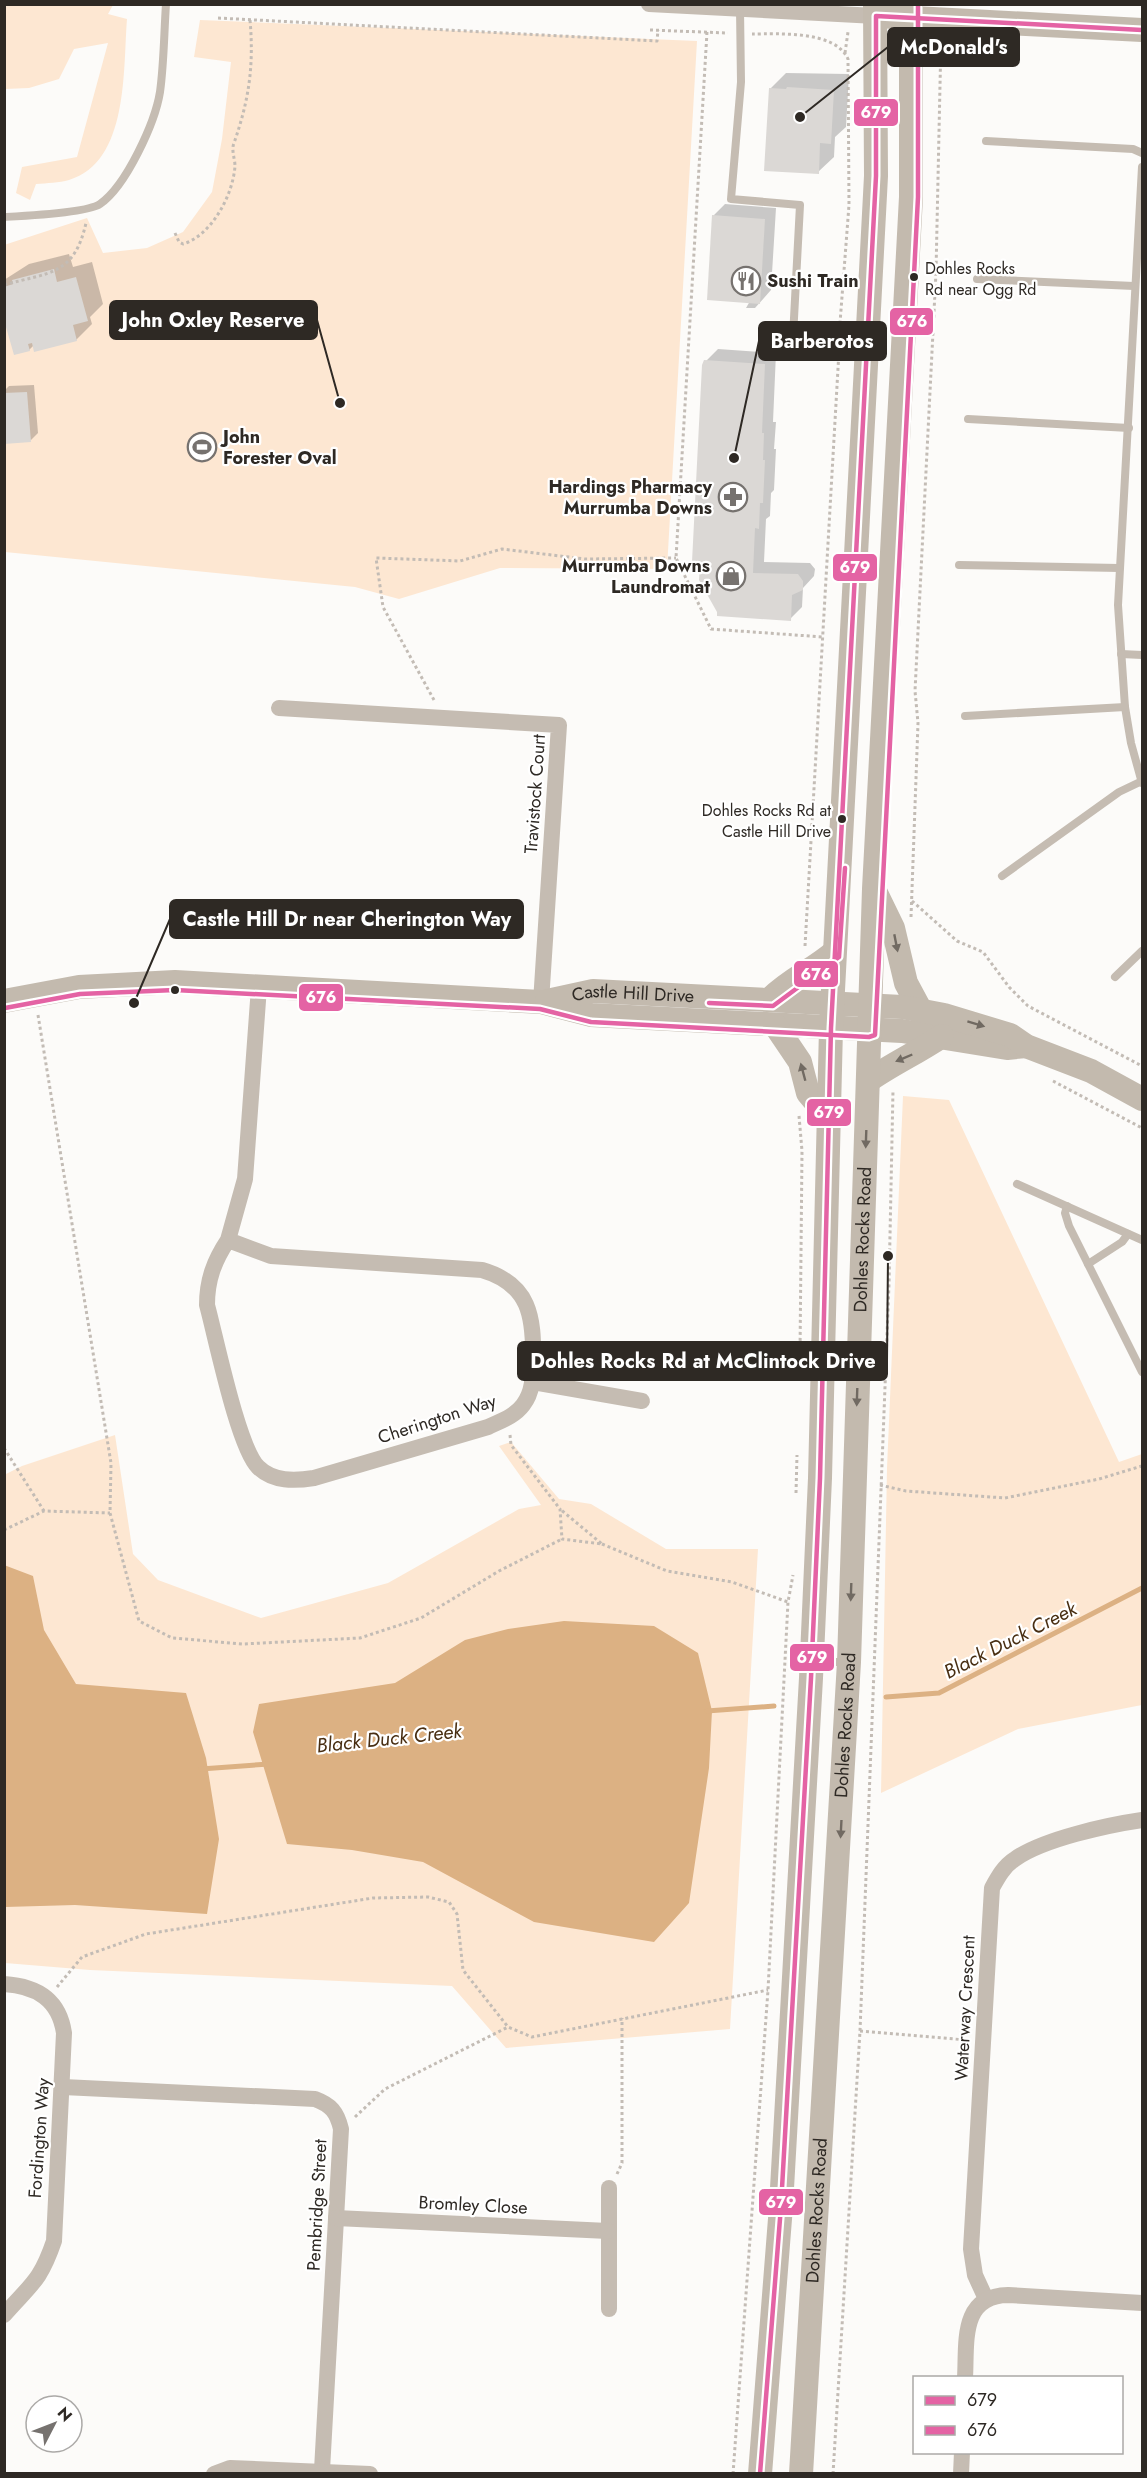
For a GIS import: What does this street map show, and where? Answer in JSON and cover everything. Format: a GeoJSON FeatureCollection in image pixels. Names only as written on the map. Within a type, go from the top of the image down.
{"type":"FeatureCollection","features":[{"type":"Feature","properties":{"kind":"main road"},"geometry":{"type":"LineString","coordinates":[[875,10],[912,12],[940,20],[1143,30]]}},
{"type":"Feature","properties":{"kind":"main road","name":"Dohles Rocks Road"},"geometry":{"type":"LineString","coordinates":[[760,2474],[784,2159],[812,1662],[834,952],[876,176],[875,10]]}},
{"type":"Feature","properties":{"kind":"main road","name":"Dohles Rocks Road"},"geometry":{"type":"LineString","coordinates":[[801,2474],[849,1662],[874,889],[911,197],[912,12]]}},
{"type":"Feature","properties":{"kind":"main road"},"geometry":{"type":"LineString","coordinates":[[874,889],[893,928],[906,982],[921,1011]]}},
{"type":"Feature","properties":{"kind":"main road"},"geometry":{"type":"LineString","coordinates":[[770,999],[789,981],[818,965],[834,952]]}},
{"type":"Feature","properties":{"kind":"main road","name":"Castle Hill Drive"},"geometry":{"type":"LineString","coordinates":[[4,1001],[34,994],[118,984],[175,982],[541,1002],[591,1015],[869,1030],[942,1036],[1007,1048],[1026,1047]]}},
{"type":"Feature","properties":{"kind":"main road","name":"Castle Hill Drive"},"geometry":{"type":"LineString","coordinates":[[541,1002],[593,990],[870,1004],[921,1011],[1010,1035],[1026,1047]]}},
{"type":"Feature","properties":{"kind":"main road"},"geometry":{"type":"LineString","coordinates":[[775,1025],[794,1049],[808,1093],[829,1118]]}},
{"type":"Feature","properties":{"kind":"main road"},"geometry":{"type":"LineString","coordinates":[[868,1081],[897,1061],[917,1053],[942,1036]]}},
{"type":"Feature","properties":{"kind":"main road"},"geometry":{"type":"LineString","coordinates":[[1026,1047],[1091,1071],[1143,1099]]}},
{"type":"Feature","properties":{"kind":"street"},"geometry":{"type":"LineString","coordinates":[[649,4],[740,9],[875,10]]}},
{"type":"Feature","properties":{"kind":"street","name":"Travistock Court"},"geometry":{"type":"LineString","coordinates":[[279,708],[559,725],[541,1002]]}},
{"type":"Feature","properties":{"kind":"street","name":"Cherington Way"},"geometry":{"type":"LineString","coordinates":[[228,1240],[271,1257],[482,1270],[495,1274],[515,1288],[531,1315],[533,1382],[529,1395],[522,1407],[507,1419],[314,1478],[291,1482],[272,1476],[258,1467],[243,1437],[207,1305],[207,1287],[212,1268],[228,1240],[245,1179],[259,987]]}},
{"type":"Feature","properties":{"kind":"street"},"geometry":{"type":"LineString","coordinates":[[533,1382],[642,1401]]}},
{"type":"Feature","properties":{"kind":"street","name":"Waterway Crescent"},"geometry":{"type":"LineString","coordinates":[[986,2299],[975,2275],[970,2248],[992,1888],[999,1875],[1016,1858],[1056,1842],[1115,1824],[1143,1820]]}},
{"type":"Feature","properties":{"kind":"street"},"geometry":{"type":"LineString","coordinates":[[4,1984],[36,1989],[48,1997]]}},
{"type":"Feature","properties":{"kind":"street","name":"Fordington Way"},"geometry":{"type":"LineString","coordinates":[[4,2315],[30,2290],[45,2269],[54,2241],[63,2087],[62,2020],[48,1997]]}},
{"type":"Feature","properties":{"kind":"street","name":"Pembridge Street"},"geometry":{"type":"LineString","coordinates":[[63,2087],[315,2099],[326,2103],[334,2110],[341,2129],[322,2470]]}},
{"type":"Feature","properties":{"kind":"street"},"geometry":{"type":"LineString","coordinates":[[609,2188],[609,2309]]}},
{"type":"Feature","properties":{"kind":"street","name":"Bromley Close"},"geometry":{"type":"LineString","coordinates":[[336,2218],[608,2230]]}},
{"type":"Feature","properties":{"kind":"street"},"geometry":{"type":"LineString","coordinates":[[966,2376],[968,2325],[976,2308],[986,2299],[1008,2295],[1143,2303]]}},
{"type":"Feature","properties":{"kind":"street"},"geometry":{"type":"LineString","coordinates":[[961,2474],[962,2454]]}},
{"type":"Feature","properties":{"kind":"street"},"geometry":{"type":"LineString","coordinates":[[214,2474],[230,2468],[322,2470],[370,2474]]}},
{"type":"Feature","properties":{"kind":"lane"},"geometry":{"type":"LineString","coordinates":[[4,217],[34,216],[99,205],[121,181],[143,141],[160,94],[166,4]]}},
{"type":"Feature","properties":{"kind":"lane"},"geometry":{"type":"LineString","coordinates":[[740,9],[742,34],[731,199],[800,206],[793,337],[867,337]]}},
{"type":"Feature","properties":{"kind":"lane"},"geometry":{"type":"LineString","coordinates":[[986,141],[1133,149],[1143,153]]}},
{"type":"Feature","properties":{"kind":"lane"},"geometry":{"type":"LineString","coordinates":[[1002,876],[1119,792],[1142,782],[1131,743],[1125,707],[1118,605],[1136,302],[1134,286],[1143,167]]}},
{"type":"Feature","properties":{"kind":"lane"},"geometry":{"type":"LineString","coordinates":[[977,279],[1134,286]]}},
{"type":"Feature","properties":{"kind":"lane"},"geometry":{"type":"LineString","coordinates":[[968,419],[1129,428]]}},
{"type":"Feature","properties":{"kind":"lane"},"geometry":{"type":"LineString","coordinates":[[959,565],[1119,568]]}},
{"type":"Feature","properties":{"kind":"lane"},"geometry":{"type":"LineString","coordinates":[[1121,654],[1143,655]]}},
{"type":"Feature","properties":{"kind":"lane"},"geometry":{"type":"LineString","coordinates":[[965,716],[1125,707]]}},
{"type":"Feature","properties":{"kind":"lane"},"geometry":{"type":"LineString","coordinates":[[1115,977],[1143,951]]}},
{"type":"Feature","properties":{"kind":"lane"},"geometry":{"type":"LineString","coordinates":[[1017,1184],[1143,1240]]}},
{"type":"Feature","properties":{"kind":"lane"},"geometry":{"type":"LineString","coordinates":[[1068,1206],[1066,1218],[1143,1372]]}},
{"type":"Feature","properties":{"kind":"lane"},"geometry":{"type":"LineString","coordinates":[[1088,1264],[1122,1242],[1128,1234]]}},
{"type":"Feature","properties":{"kind":"lane"},"geometry":{"type":"LineString","coordinates":[[812,1662],[849,1662]]}},
{"type":"Feature","properties":{"kind":"path"},"geometry":{"type":"LineString","coordinates":[[218,18],[657,41],[658,30]]}},
{"type":"Feature","properties":{"kind":"path"},"geometry":{"type":"LineString","coordinates":[[175,233],[178,242],[183,244],[202,233],[220,210],[232,178],[234,143],[240,133],[251,80],[253,55],[250,20]]}},
{"type":"Feature","properties":{"kind":"path"},"geometry":{"type":"LineString","coordinates":[[912,925],[918,723],[915,691],[936,272],[940,20]]}},
{"type":"Feature","properties":{"kind":"path"},"geometry":{"type":"LineString","coordinates":[[650,30],[796,34],[822,40],[845,53],[849,77],[849,205],[839,338],[824,637],[804,950]]}},
{"type":"Feature","properties":{"kind":"path"},"geometry":{"type":"LineString","coordinates":[[706,32],[676,558],[711,629],[824,637]]}},
{"type":"Feature","properties":{"kind":"path"},"geometry":{"type":"LineString","coordinates":[[4,285],[54,272],[71,259],[82,237],[88,207]]}},
{"type":"Feature","properties":{"kind":"path"},"geometry":{"type":"LineString","coordinates":[[444,719],[383,607],[376,558],[460,561],[502,549],[585,559],[676,558]]}},
{"type":"Feature","properties":{"kind":"path"},"geometry":{"type":"LineString","coordinates":[[912,902],[957,941],[983,952],[1028,1006],[1143,1066]]}},
{"type":"Feature","properties":{"kind":"path"},"geometry":{"type":"LineString","coordinates":[[34,994],[111,1463],[110,1513],[139,1621],[172,1638],[243,1644],[360,1638],[421,1618],[499,1571],[562,1539],[602,1544],[667,1571],[732,1582],[788,1602]]}},
{"type":"Feature","properties":{"kind":"path"},"geometry":{"type":"LineString","coordinates":[[1045,1078],[1143,1128]]}},
{"type":"Feature","properties":{"kind":"path"},"geometry":{"type":"LineString","coordinates":[[833,2474],[860,2031],[889,1284],[891,1097],[894,1086]]}},
{"type":"Feature","properties":{"kind":"path"},"geometry":{"type":"LineString","coordinates":[[798,1106],[802,1151],[800,1362]]}},
{"type":"Feature","properties":{"kind":"path"},"geometry":{"type":"LineString","coordinates":[[507,1419],[511,1445],[560,1509],[602,1544]]}},
{"type":"Feature","properties":{"kind":"path"},"geometry":{"type":"LineString","coordinates":[[796,1502],[798,1443]]}},
{"type":"Feature","properties":{"kind":"path"},"geometry":{"type":"LineString","coordinates":[[4,1448],[44,1511]]}},
{"type":"Feature","properties":{"kind":"path"},"geometry":{"type":"LineString","coordinates":[[880,1485],[906,1491],[1005,1498],[1099,1479],[1143,1466]]}},
{"type":"Feature","properties":{"kind":"path"},"geometry":{"type":"LineString","coordinates":[[560,1509],[562,1539]]}},
{"type":"Feature","properties":{"kind":"path"},"geometry":{"type":"LineString","coordinates":[[4,1530],[44,1511],[110,1513]]}},
{"type":"Feature","properties":{"kind":"path"},"geometry":{"type":"LineString","coordinates":[[733,2474],[768,1990],[788,1602],[793,1565]]}},
{"type":"Feature","properties":{"kind":"path"},"geometry":{"type":"LineString","coordinates":[[48,1997],[82,1957],[146,1934],[373,1898],[428,1897],[449,1902],[457,1914],[464,1970],[508,2028],[532,2037],[622,2018],[719,2002],[768,1990]]}},
{"type":"Feature","properties":{"kind":"path"},"geometry":{"type":"LineString","coordinates":[[609,2188],[622,2163],[622,2018]]}},
{"type":"Feature","properties":{"kind":"path"},"geometry":{"type":"LineString","coordinates":[[341,2129],[385,2089],[508,2028]]}},
{"type":"Feature","properties":{"kind":"path"},"geometry":{"type":"LineString","coordinates":[[860,2031],[983,2042]]}},
{"type":"Feature","properties":{"kind":"shaded area"},"geometry":{"type":"Polygon","coordinates":[[[4,5],[113,5],[108,14],[127,19],[123,87],[119,112],[113,134],[103,154],[89,170],[69,180],[36,184],[30,200],[16,193],[22,167],[77,157],[108,43],[74,49],[59,79],[29,88],[5,89],[4,5]]]}},
{"type":"Feature","properties":{"kind":"shaded area"},"geometry":{"type":"Polygon","coordinates":[[[200,20],[697,41],[667,569],[500,568],[399,599],[355,587],[5,552],[4,245],[87,218],[103,253],[147,248],[183,232],[212,192],[222,139],[231,62],[194,57],[200,20]]]}},
{"type":"Feature","properties":{"kind":"shaded area"},"geometry":{"type":"Polygon","coordinates":[[[903,1096],[949,1100],[1119,1462],[1142,1454],[1142,1705],[1018,1729],[881,1793],[887,1468],[903,1096]]]}},
{"type":"Feature","properties":{"kind":"shaded area"},"geometry":{"type":"Polygon","coordinates":[[[115,1435],[133,1554],[158,1580],[261,1618],[388,1583],[519,1509],[541,1505],[499,1446],[511,1442],[559,1499],[591,1504],[666,1549],[758,1549],[730,2029],[506,2048],[452,1986],[90,1970],[5,1963],[4,1475],[22,1466],[115,1435]]]}},
{"type":"Feature","properties":{"kind":"water"},"geometry":{"type":"Polygon","coordinates":[[[4,1565],[33,1576],[44,1630],[76,1684],[186,1693],[206,1758],[219,1839],[207,1914],[75,1905],[5,1907],[4,1565]]]}},
{"type":"Feature","properties":{"kind":"water"},"geometry":{"type":"Polygon","coordinates":[[[564,1621],[654,1626],[698,1653],[712,1711],[709,1768],[689,1903],[654,1942],[534,1922],[423,1862],[352,1850],[287,1844],[253,1732],[259,1704],[395,1683],[465,1640],[508,1629],[564,1621]]]}},
{"type":"Feature","properties":{"kind":"building"},"geometry":{"type":"Polygon","coordinates":[[[787,87],[834,90],[831,144],[820,143],[819,174],[764,171],[769,88],[786,89],[787,87]]]}},
{"type":"Feature","properties":{"kind":"building"},"geometry":{"type":"Polygon","coordinates":[[[712,215],[765,219],[760,304],[707,300],[712,215]]]}},
{"type":"Feature","properties":{"kind":"building"},"geometry":{"type":"Polygon","coordinates":[[[54,269],[57,282],[76,277],[88,321],[73,325],[77,341],[34,352],[32,343],[28,344],[30,351],[14,355],[4,320],[4,287],[13,284],[12,280],[54,269]]]}},
{"type":"Feature","properties":{"kind":"building"},"geometry":{"type":"Polygon","coordinates":[[[704,360],[765,364],[762,433],[764,433],[763,460],[765,460],[763,503],[760,503],[759,529],[755,528],[753,573],[798,574],[803,581],[803,590],[792,595],[791,621],[717,616],[699,580],[700,563],[692,562],[704,360]]]}},
{"type":"Feature","properties":{"kind":"building"},"geometry":{"type":"Polygon","coordinates":[[[27,392],[31,442],[4,444],[4,393],[27,392]]]}},
{"type":"Feature","properties":{"kind":"waterway","name":"Black Duck Creek"},"geometry":{"type":"LineString","coordinates":[[886,1697],[939,1693],[1142,1588]]}},
{"type":"Feature","properties":{"kind":"waterway","name":"Black Duck Creek"},"geometry":{"type":"LineString","coordinates":[[707,1711],[774,1706]]}},
{"type":"Feature","properties":{"kind":"waterway","name":"Black Duck Creek"},"geometry":{"type":"LineString","coordinates":[[201,1769],[269,1764]]}},
{"type":"Feature","properties":{"kind":"transit line","name":"676"},"geometry":{"type":"LineString","coordinates":[[5,1008],[80,994],[175,990],[540,1009],[591,1022],[869,1037],[875,1035],[918,197],[918,4]]}},
{"type":"Feature","properties":{"kind":"transit line","name":"679"},"geometry":{"type":"LineString","coordinates":[[760,2474],[781,2206],[811,1678],[820,1478],[831,1028],[876,176],[876,16],[1142,30]]}},
{"type":"Feature","properties":{"kind":"transit line","name":"676"},"geometry":{"type":"LineString","coordinates":[[709,1003],[773,1006],[839,957],[845,868]]}},
{"type":"Feature","properties":{"kind":"place","name":"McDonald's"},"geometry":{"type":"Point","coordinates":[800,117]}},
{"type":"Feature","properties":{"kind":"place","name":"Dohles Rocks Rd near Ogg Rd"},"geometry":{"type":"Point","coordinates":[914,277]}},
{"type":"Feature","properties":{"kind":"place","name":"Sushi Train"},"geometry":{"type":"Point","coordinates":[746,281]}},
{"type":"Feature","properties":{"kind":"place","name":"John Oxley Reserve"},"geometry":{"type":"Point","coordinates":[340,403]}},
{"type":"Feature","properties":{"kind":"place","name":"John Forester Oval"},"geometry":{"type":"Point","coordinates":[202,447]}},
{"type":"Feature","properties":{"kind":"place","name":"Barberotos"},"geometry":{"type":"Point","coordinates":[734,458]}},
{"type":"Feature","properties":{"kind":"place","name":"Hardings Pharmacy Murrumba Downs"},"geometry":{"type":"Point","coordinates":[733,497]}},
{"type":"Feature","properties":{"kind":"place","name":"Murrumba Downs Laundromat"},"geometry":{"type":"Point","coordinates":[731,576]}},
{"type":"Feature","properties":{"kind":"place","name":"Dohles Rocks Rd at Castle Hill Drive"},"geometry":{"type":"Point","coordinates":[842,819]}},
{"type":"Feature","properties":{"kind":"place","name":"Castle Hill Dr near Cherington Way"},"geometry":{"type":"Point","coordinates":[134,1003]}},
{"type":"Feature","properties":{"kind":"place","name":"Dohles Rocks Rd at McClintock Drive"},"geometry":{"type":"Point","coordinates":[888,1256]}}]}
